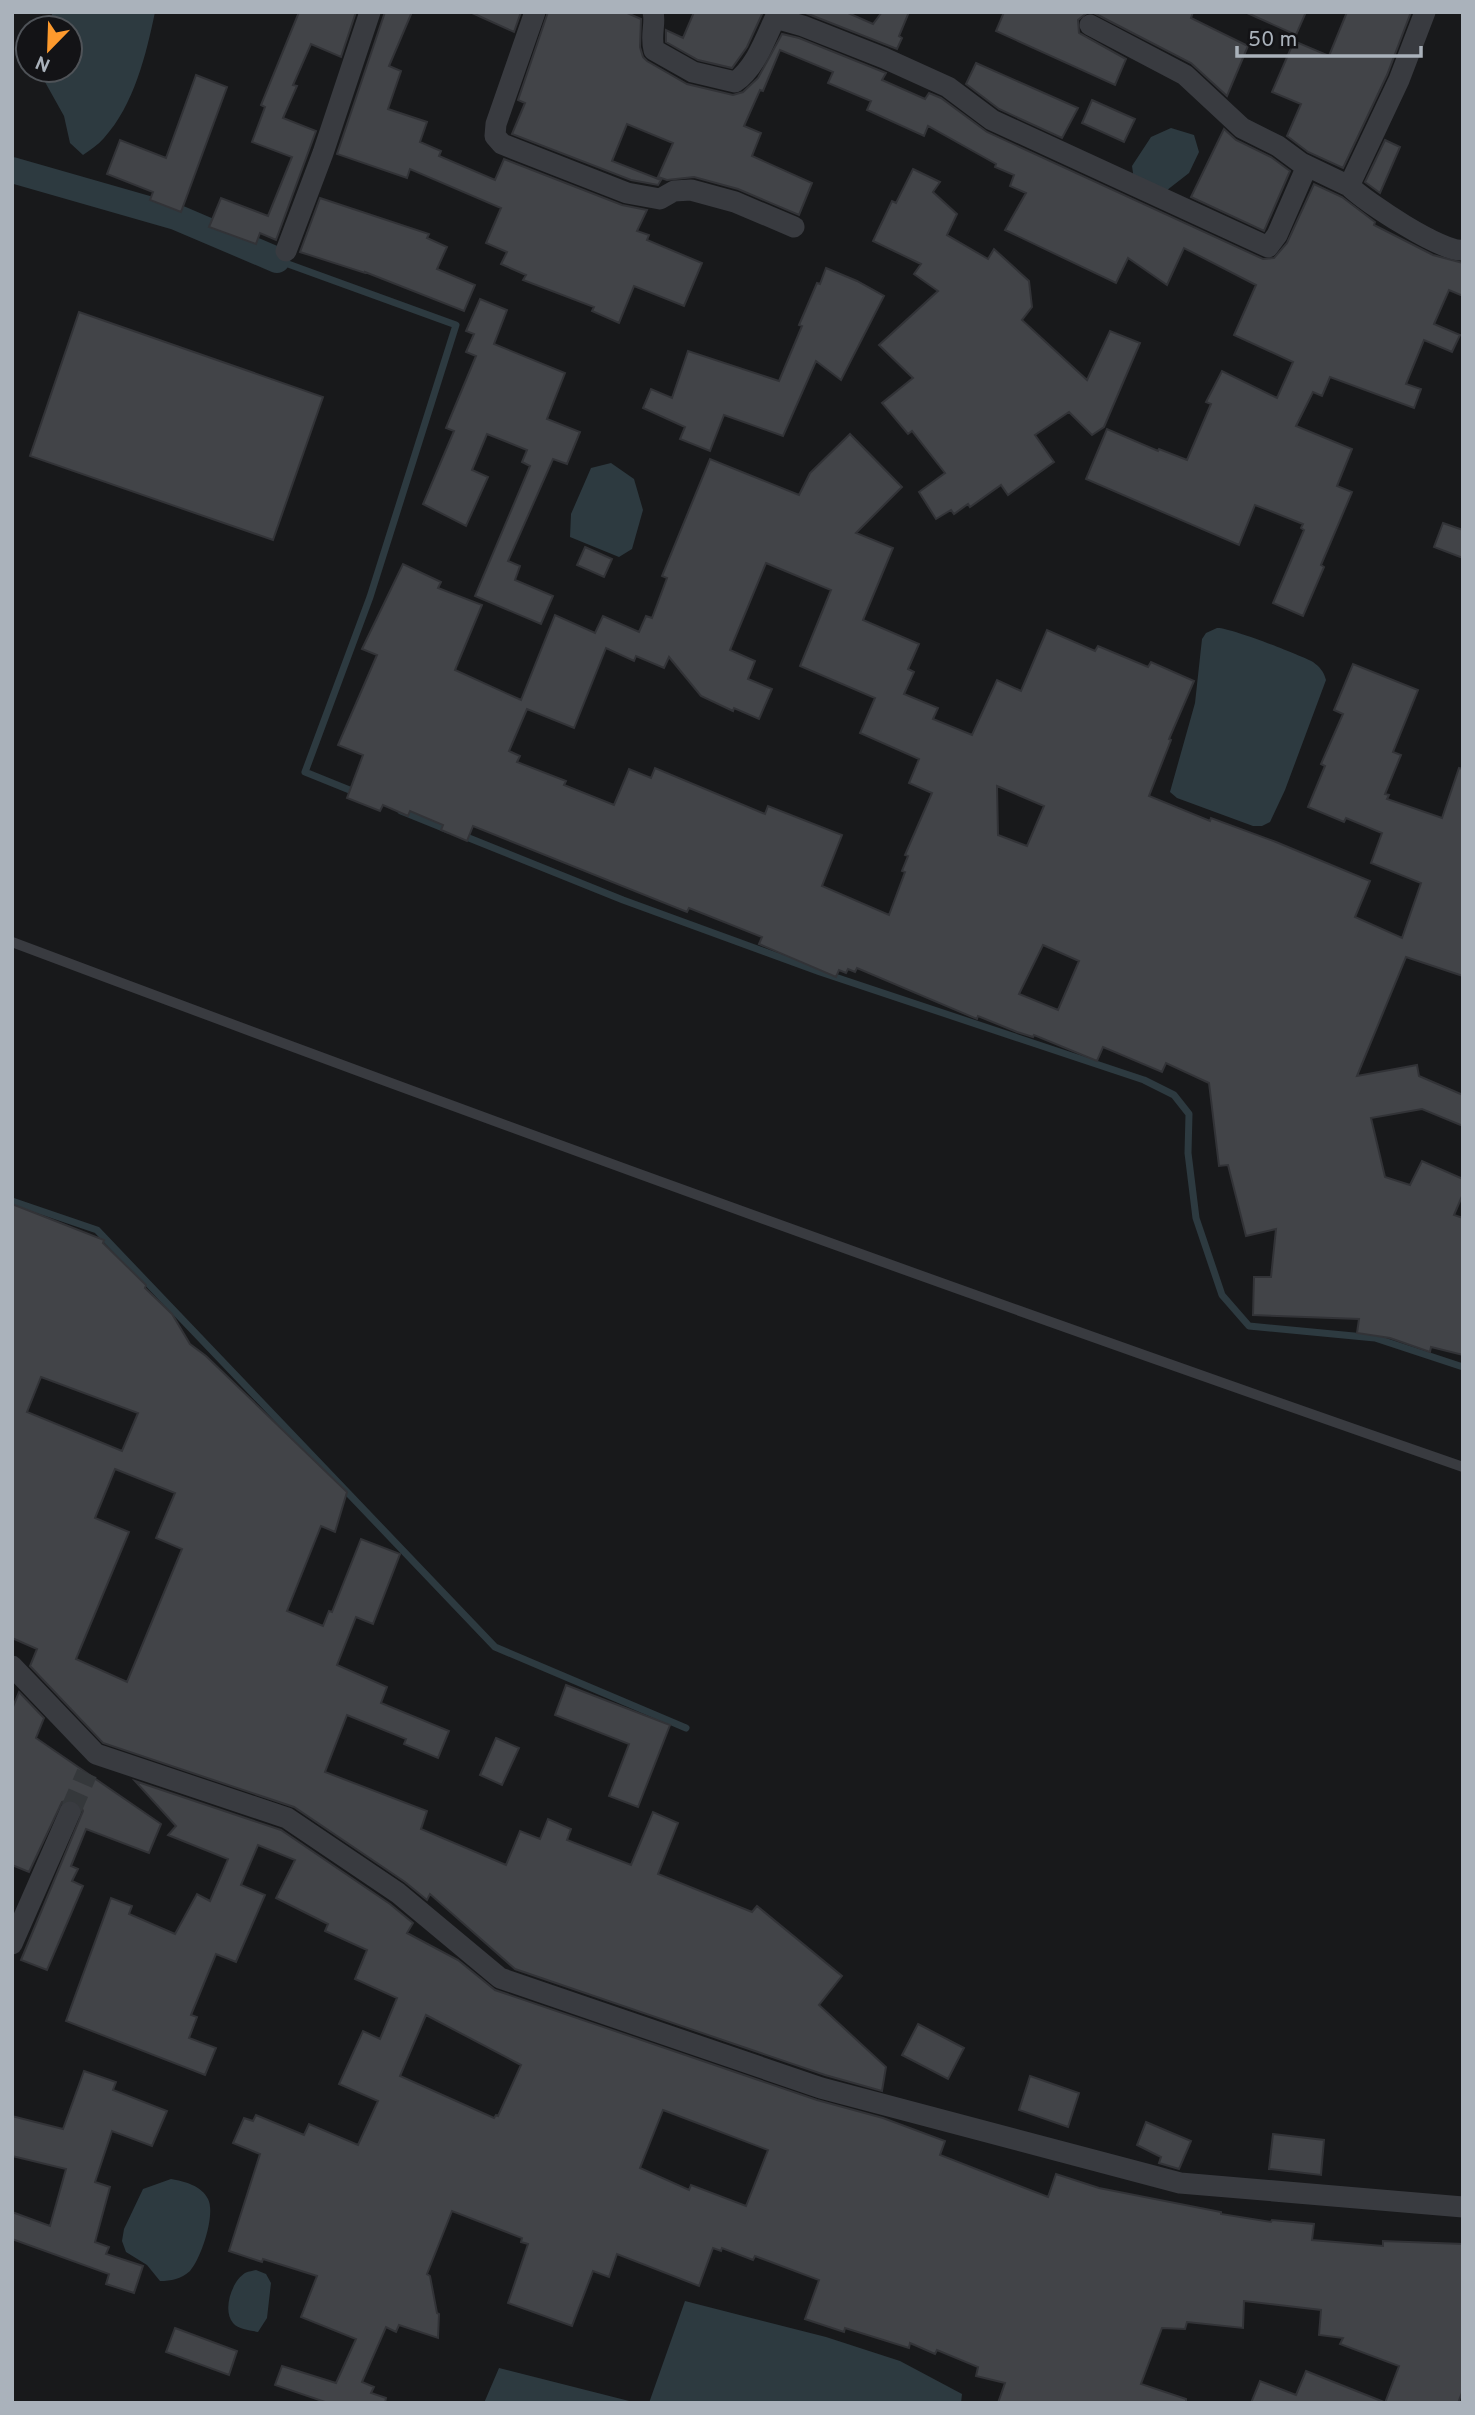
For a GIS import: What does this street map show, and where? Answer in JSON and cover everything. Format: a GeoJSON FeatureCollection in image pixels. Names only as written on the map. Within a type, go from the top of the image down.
{"type":"FeatureCollection","features":[{"type":"Feature","properties":{"kind":"street"},"geometry":{"type":"LineString","coordinates":[[286,251],[323,153],[370,12]]}},
{"type":"Feature","properties":{"kind":"street"},"geometry":{"type":"LineString","coordinates":[[535,12],[496,124],[495,136],[502,144],[627,193],[660,199],[674,191],[691,190],[735,202],[794,227]]}},
{"type":"Feature","properties":{"kind":"street"},"geometry":{"type":"LineString","coordinates":[[653,12],[650,37],[654,50],[694,72],[735,82],[744,75],[775,18],[803,26],[948,87],[992,120],[1268,247],[1277,235],[1307,166]]}},
{"type":"Feature","properties":{"kind":"street"},"geometry":{"type":"LineString","coordinates":[[1349,186],[1399,80],[1425,12]]}},
{"type":"Feature","properties":{"kind":"street"},"geometry":{"type":"LineString","coordinates":[[1090,25],[1185,75],[1242,128],[1278,146],[1307,166],[1349,186],[1364,200],[1446,248],[1463,250]]}},
{"type":"Feature","properties":{"kind":"street"},"geometry":{"type":"LineString","coordinates":[[12,1666],[91,1763],[287,1818],[398,1893],[500,1978],[821,2088],[1180,2183],[1463,2207]]}},
{"type":"Feature","properties":{"kind":"street"},"geometry":{"type":"LineString","coordinates":[[12,1944],[70,1812]]}},
{"type":"Feature","properties":{"kind":"lane"},"geometry":{"type":"LineString","coordinates":[[12,942],[1174,1366],[1463,1467]]}},
{"type":"Feature","properties":{"kind":"shaded area"},"geometry":{"type":"Polygon","coordinates":[[[155,12],[143,62],[131,95],[104,138],[83,155],[70,143],[64,116],[46,84],[84,84],[84,14],[52,14],[155,12]]]}},
{"type":"Feature","properties":{"kind":"shaded area"},"geometry":{"type":"Polygon","coordinates":[[[1171,128],[1194,135],[1199,152],[1189,173],[1162,194],[1134,180],[1132,166],[1151,137],[1171,128]]]}},
{"type":"Feature","properties":{"kind":"shaded area"},"geometry":{"type":"Polygon","coordinates":[[[611,463],[634,479],[643,510],[632,549],[619,557],[570,537],[571,514],[591,468],[611,463]]]}},
{"type":"Feature","properties":{"kind":"shaded area"},"geometry":{"type":"Polygon","coordinates":[[[1217,628],[1249,636],[1313,662],[1326,680],[1285,790],[1270,822],[1262,826],[1253,826],[1177,798],[1170,792],[1195,703],[1202,639],[1206,633],[1217,628]]]}},
{"type":"Feature","properties":{"kind":"shaded area"},"geometry":{"type":"Polygon","coordinates":[[[171,2179],[197,2187],[205,2194],[210,2206],[209,2225],[203,2247],[190,2271],[176,2279],[160,2281],[147,2265],[126,2252],[122,2241],[124,2229],[143,2189],[171,2179]]]}},
{"type":"Feature","properties":{"kind":"shaded area"},"geometry":{"type":"Polygon","coordinates":[[[256,2270],[266,2274],[271,2283],[267,2318],[258,2332],[235,2325],[228,2311],[236,2282],[245,2273],[256,2270]]]}},
{"type":"Feature","properties":{"kind":"shaded area"},"geometry":{"type":"Polygon","coordinates":[[[685,2301],[826,2337],[900,2361],[962,2394],[961,2403],[649,2403],[685,2301]]]}},
{"type":"Feature","properties":{"kind":"shaded area"},"geometry":{"type":"Polygon","coordinates":[[[499,2368],[637,2403],[484,2403],[499,2368]]]}},
{"type":"Feature","properties":{"kind":"building"},"geometry":{"type":"Polygon","coordinates":[[[299,12],[356,12],[341,57],[311,44],[293,85],[297,86],[283,118],[316,131],[276,240],[260,233],[256,244],[209,227],[221,198],[268,216],[292,157],[252,142],[265,107],[261,105],[299,12]]]}},
{"type":"Feature","properties":{"kind":"building"},"geometry":{"type":"Polygon","coordinates":[[[385,12],[412,12],[389,66],[401,71],[388,109],[427,122],[420,142],[441,151],[439,156],[495,180],[504,159],[622,205],[647,210],[637,231],[649,235],[647,240],[702,263],[684,306],[634,286],[619,323],[592,311],[594,307],[523,280],[526,275],[501,264],[507,252],[486,243],[501,208],[410,169],[407,178],[337,154],[385,12]]]}},
{"type":"Feature","properties":{"kind":"building"},"geometry":{"type":"Polygon","coordinates":[[[470,12],[521,12],[514,32],[470,12]]]}},
{"type":"Feature","properties":{"kind":"building"},"geometry":{"type":"Polygon","coordinates":[[[548,12],[625,12],[641,19],[640,47],[647,61],[687,84],[733,95],[743,92],[758,78],[782,34],[799,38],[886,73],[882,80],[925,99],[929,93],[941,98],[987,132],[1263,259],[1274,258],[1287,243],[1314,184],[1342,197],[1375,222],[1374,225],[1433,255],[1463,263],[1463,296],[1449,290],[1434,324],[1460,335],[1452,352],[1424,340],[1406,384],[1421,389],[1414,408],[1330,377],[1322,396],[1313,392],[1296,426],[1352,449],[1337,486],[1352,492],[1303,616],[1273,603],[1304,530],[1301,528],[1303,524],[1255,505],[1239,545],[1086,479],[1107,429],[1187,460],[1211,404],[1206,402],[1222,371],[1277,398],[1293,362],[1234,335],[1256,285],[1184,248],[1167,285],[1128,258],[1116,283],[1005,230],[1026,193],[1010,186],[1014,175],[995,167],[996,164],[928,126],[924,136],[867,110],[871,101],[828,83],[833,72],[780,50],[763,91],[760,90],[744,126],[761,133],[752,156],[812,183],[799,215],[738,189],[694,177],[667,180],[658,177],[673,143],[627,124],[612,161],[661,180],[658,185],[631,180],[512,134],[525,103],[518,100],[548,12]]]}},
{"type":"Feature","properties":{"kind":"building"},"geometry":{"type":"Polygon","coordinates":[[[694,12],[763,12],[747,47],[732,68],[698,60],[666,42],[666,30],[683,38],[694,12]]]}},
{"type":"Feature","properties":{"kind":"building"},"geometry":{"type":"Polygon","coordinates":[[[803,12],[846,12],[873,24],[882,12],[909,12],[899,36],[902,38],[897,49],[803,12]]]}},
{"type":"Feature","properties":{"kind":"building"},"geometry":{"type":"Polygon","coordinates":[[[1004,12],[1088,12],[1078,20],[1079,33],[1126,59],[1115,85],[996,31],[1004,12]]]}},
{"type":"Feature","properties":{"kind":"building"},"geometry":{"type":"Polygon","coordinates":[[[1092,12],[1193,12],[1191,18],[1248,46],[1227,96],[1191,63],[1092,12]]]}},
{"type":"Feature","properties":{"kind":"building"},"geometry":{"type":"Polygon","coordinates":[[[1245,12],[1306,12],[1296,35],[1245,12]]]}},
{"type":"Feature","properties":{"kind":"building"},"geometry":{"type":"Polygon","coordinates":[[[1347,12],[1411,12],[1387,75],[1343,168],[1308,152],[1287,136],[1301,104],[1272,92],[1294,41],[1329,56],[1347,12]]]}},
{"type":"Feature","properties":{"kind":"building"},"geometry":{"type":"Polygon","coordinates":[[[976,63],[1078,108],[1062,138],[999,109],[966,84],[976,63]]]}},
{"type":"Feature","properties":{"kind":"building"},"geometry":{"type":"Polygon","coordinates":[[[196,75],[227,87],[181,212],[150,200],[153,192],[107,174],[120,140],[166,158],[196,75]]]}},
{"type":"Feature","properties":{"kind":"building"},"geometry":{"type":"Polygon","coordinates":[[[1092,100],[1135,119],[1124,142],[1082,123],[1092,100]]]}},
{"type":"Feature","properties":{"kind":"building"},"geometry":{"type":"Polygon","coordinates":[[[1224,129],[1236,140],[1271,157],[1290,171],[1264,231],[1191,197],[1224,129]]]}},
{"type":"Feature","properties":{"kind":"building"},"geometry":{"type":"Polygon","coordinates":[[[1385,140],[1400,147],[1380,193],[1365,182],[1385,140]]]}},
{"type":"Feature","properties":{"kind":"building"},"geometry":{"type":"Polygon","coordinates":[[[913,169],[940,182],[933,192],[957,214],[947,235],[988,259],[994,249],[1029,281],[1032,307],[1022,320],[1087,380],[1110,331],[1140,343],[1104,427],[1092,435],[1069,412],[1035,435],[1054,462],[1008,495],[1001,485],[970,507],[968,504],[954,514],[951,510],[936,519],[919,492],[945,473],[912,431],[908,434],[882,403],[913,378],[879,345],[938,291],[914,274],[921,264],[873,241],[892,201],[896,203],[913,169]]]}},
{"type":"Feature","properties":{"kind":"building"},"geometry":{"type":"Polygon","coordinates":[[[320,198],[429,234],[427,238],[447,247],[437,269],[475,285],[464,311],[365,272],[300,252],[320,198]]]}},
{"type":"Feature","properties":{"kind":"building"},"geometry":{"type":"Polygon","coordinates":[[[826,268],[884,296],[841,380],[816,361],[783,436],[724,415],[710,451],[680,439],[685,427],[643,408],[651,389],[672,398],[688,351],[779,381],[802,326],[799,325],[826,268]]]}},
{"type":"Feature","properties":{"kind":"building"},"geometry":{"type":"Polygon","coordinates":[[[480,299],[507,310],[494,344],[565,373],[547,419],[580,432],[567,464],[553,459],[508,561],[520,566],[515,580],[553,596],[541,624],[475,596],[530,466],[522,462],[527,450],[487,434],[472,470],[488,477],[466,526],[423,504],[454,431],[446,428],[476,356],[466,352],[474,334],[466,331],[480,299]]]}},
{"type":"Feature","properties":{"kind":"building"},"geometry":{"type":"Polygon","coordinates":[[[79,312],[323,397],[273,540],[30,456],[79,312]]]}},
{"type":"Feature","properties":{"kind":"building"},"geometry":{"type":"Polygon","coordinates":[[[850,434],[902,487],[856,533],[893,548],[863,620],[919,644],[908,669],[914,672],[904,694],[938,708],[933,719],[972,735],[997,680],[1021,691],[1047,630],[1095,651],[1098,646],[1148,667],[1151,662],[1194,681],[1169,739],[1171,740],[1149,796],[1210,821],[1211,818],[1276,842],[1370,881],[1355,917],[1402,938],[1421,883],[1371,863],[1382,833],[1346,818],[1344,822],[1308,807],[1325,766],[1321,764],[1343,714],[1334,710],[1353,664],[1418,690],[1393,752],[1401,755],[1385,794],[1389,795],[1387,799],[1442,818],[1459,768],[1463,769],[1463,976],[1406,957],[1357,1076],[1417,1065],[1419,1076],[1463,1095],[1463,1126],[1422,1109],[1371,1118],[1385,1177],[1410,1185],[1422,1161],[1463,1179],[1463,1194],[1454,1215],[1463,1218],[1463,1355],[1431,1347],[1430,1352],[1390,1338],[1357,1333],[1359,1319],[1253,1315],[1254,1277],[1271,1277],[1276,1229],[1246,1236],[1228,1165],[1219,1166],[1209,1083],[1166,1063],[1162,1072],[1103,1047],[1097,1061],[1034,1035],[1033,1037],[1017,1032],[978,1016],[977,1019],[857,968],[855,972],[848,969],[846,973],[839,970],[836,977],[759,944],[762,937],[689,908],[687,912],[473,826],[467,841],[441,830],[443,825],[410,811],[408,816],[383,805],[380,811],[347,798],[363,755],[338,745],[377,655],[362,649],[403,564],[441,582],[438,588],[482,605],[455,670],[521,700],[555,615],[595,633],[603,616],[639,632],[646,616],[652,618],[667,578],[662,576],[710,459],[799,495],[810,473],[850,434]],[[766,563],[730,650],[755,661],[748,679],[772,689],[759,719],[734,708],[733,711],[701,696],[669,657],[664,668],[636,656],[634,661],[606,648],[574,728],[527,709],[509,751],[520,756],[517,762],[566,781],[564,785],[614,805],[629,769],[651,778],[655,768],[765,814],[768,806],[842,835],[822,886],[889,915],[905,872],[902,871],[908,856],[905,855],[932,793],[909,783],[919,759],[860,733],[875,698],[800,666],[831,590],[766,563]],[[997,786],[998,835],[1027,846],[1044,806],[997,786]],[[1043,945],[1019,994],[1058,1010],[1079,961],[1043,945]]]}},
{"type":"Feature","properties":{"kind":"building"},"geometry":{"type":"Polygon","coordinates":[[[1443,523],[1463,530],[1463,558],[1434,547],[1443,523]]]}},
{"type":"Feature","properties":{"kind":"building"},"geometry":{"type":"Polygon","coordinates":[[[585,547],[612,559],[604,577],[577,565],[585,547]]]}},
{"type":"Feature","properties":{"kind":"building"},"geometry":{"type":"Polygon","coordinates":[[[12,1204],[104,1240],[103,1243],[172,1314],[190,1344],[206,1356],[347,1492],[335,1532],[321,1526],[287,1611],[323,1626],[329,1611],[332,1612],[361,1539],[400,1554],[373,1624],[356,1617],[337,1665],[387,1687],[381,1703],[449,1731],[438,1758],[404,1744],[406,1739],[347,1715],[325,1772],[427,1811],[421,1829],[506,1865],[520,1831],[540,1839],[548,1819],[571,1829],[567,1840],[631,1865],[653,1812],[678,1823],[658,1874],[752,1912],[757,1906],[842,1976],[819,2005],[886,2067],[882,2091],[825,2075],[515,1969],[430,1894],[427,1900],[405,1882],[294,1807],[103,1743],[30,1666],[37,1649],[12,1638],[12,1204]],[[41,1377],[27,1412],[122,1451],[138,1413],[41,1377]],[[115,1469],[95,1518],[129,1532],[76,1659],[127,1682],[182,1549],[156,1538],[175,1493],[115,1469]]]}},
{"type":"Feature","properties":{"kind":"building"},"geometry":{"type":"Polygon","coordinates":[[[566,1685],[670,1725],[638,1807],[609,1796],[629,1744],[555,1715],[566,1685]]]}},
{"type":"Feature","properties":{"kind":"building"},"geometry":{"type":"Polygon","coordinates":[[[19,1692],[44,1718],[36,1738],[161,1824],[149,1853],[86,1829],[71,1866],[78,1869],[72,1881],[83,1886],[47,1970],[21,1960],[83,1811],[75,1800],[62,1802],[29,1872],[12,1865],[12,1709],[19,1692]]]}},
{"type":"Feature","properties":{"kind":"building"},"geometry":{"type":"Polygon","coordinates":[[[496,1738],[519,1748],[502,1785],[480,1775],[496,1738]]]}},
{"type":"Feature","properties":{"kind":"building"},"geometry":{"type":"Polygon","coordinates":[[[135,1781],[281,1830],[390,1904],[413,1923],[407,1933],[458,1960],[495,1990],[945,2141],[940,2155],[1048,2197],[1056,2174],[1099,2188],[1221,2214],[1271,2222],[1314,2224],[1312,2240],[1383,2246],[1383,2241],[1463,2244],[1463,2390],[1458,2403],[1385,2403],[1399,2366],[1340,2344],[1343,2338],[1319,2335],[1321,2310],[1244,2301],[1243,2328],[1187,2322],[1185,2329],[1162,2328],[1141,2384],[1186,2399],[1186,2403],[998,2403],[1005,2383],[976,2376],[978,2367],[937,2350],[935,2354],[910,2343],[909,2348],[805,2319],[819,2280],[755,2256],[753,2260],[722,2248],[721,2251],[713,2248],[699,2286],[617,2254],[609,2277],[593,2271],[572,2326],[508,2303],[528,2244],[521,2242],[522,2238],[452,2211],[427,2274],[430,2276],[439,2314],[438,2338],[399,2325],[396,2332],[386,2327],[362,2382],[374,2387],[371,2393],[386,2398],[385,2403],[328,2403],[275,2385],[282,2366],[336,2383],[356,2339],[301,2317],[317,2276],[229,2251],[260,2154],[233,2143],[244,2118],[253,2121],[256,2115],[304,2135],[309,2124],[358,2145],[378,2101],[339,2084],[363,2031],[380,2039],[397,1998],[355,1979],[367,1950],[325,1931],[328,1924],[276,1898],[295,1860],[258,1845],[241,1885],[265,1895],[236,1962],[216,1954],[191,2015],[197,2017],[189,2038],[216,2048],[205,2075],[66,2021],[111,1898],[132,1906],[129,1914],[175,1934],[197,1894],[210,1901],[228,1859],[168,1835],[176,1826],[135,1781]],[[426,2015],[400,2076],[494,2118],[498,2116],[521,2065],[426,2015]],[[663,2110],[640,2168],[689,2190],[691,2185],[746,2206],[768,2150],[663,2110]]]}},
{"type":"Feature","properties":{"kind":"building"},"geometry":{"type":"Polygon","coordinates":[[[918,2024],[964,2048],[948,2079],[902,2055],[918,2024]]]}},
{"type":"Feature","properties":{"kind":"building"},"geometry":{"type":"Polygon","coordinates":[[[84,2071],[116,2082],[113,2090],[167,2111],[152,2146],[112,2131],[95,2182],[110,2187],[95,2242],[109,2247],[106,2254],[143,2266],[134,2293],[106,2284],[109,2274],[12,2239],[12,2212],[50,2226],[66,2169],[12,2156],[12,2116],[63,2129],[84,2071]]]}},
{"type":"Feature","properties":{"kind":"building"},"geometry":{"type":"Polygon","coordinates":[[[1030,2076],[1079,2093],[1068,2127],[1019,2110],[1030,2076]]]}},
{"type":"Feature","properties":{"kind":"building"},"geometry":{"type":"Polygon","coordinates":[[[1146,2122],[1191,2141],[1179,2169],[1159,2163],[1161,2157],[1137,2145],[1146,2122]]]}},
{"type":"Feature","properties":{"kind":"building"},"geometry":{"type":"Polygon","coordinates":[[[1273,2134],[1324,2140],[1321,2175],[1269,2169],[1273,2134]]]}},
{"type":"Feature","properties":{"kind":"building"},"geometry":{"type":"Polygon","coordinates":[[[175,2328],[237,2351],[229,2375],[166,2352],[175,2328]]]}},
{"type":"Feature","properties":{"kind":"building"},"geometry":{"type":"Polygon","coordinates":[[[1306,2371],[1384,2403],[1251,2403],[1260,2381],[1296,2395],[1306,2371]]]}},
{"type":"Feature","properties":{"kind":"waterway"},"geometry":{"type":"LineString","coordinates":[[12,170],[176,217],[277,260]]}},
{"type":"Feature","properties":{"kind":"waterway"},"geometry":{"type":"LineString","coordinates":[[277,260],[456,325],[370,597],[305,772],[357,793]]}},
{"type":"Feature","properties":{"kind":"waterway"},"geometry":{"type":"LineString","coordinates":[[401,811],[448,830]]}},
{"type":"Feature","properties":{"kind":"waterway"},"geometry":{"type":"LineString","coordinates":[[459,834],[623,900],[820,972],[1144,1080],[1174,1095],[1189,1114],[1188,1153],[1196,1218],[1222,1295],[1249,1326],[1375,1338],[1463,1367]]}},
{"type":"Feature","properties":{"kind":"waterway"},"geometry":{"type":"LineString","coordinates":[[12,1201],[97,1230],[495,1647],[686,1728]]}},
{"type":"Feature","properties":{"kind":"tunnel"},"geometry":{"type":"LineString","coordinates":[[70,1812],[87,1773]]}}]}
